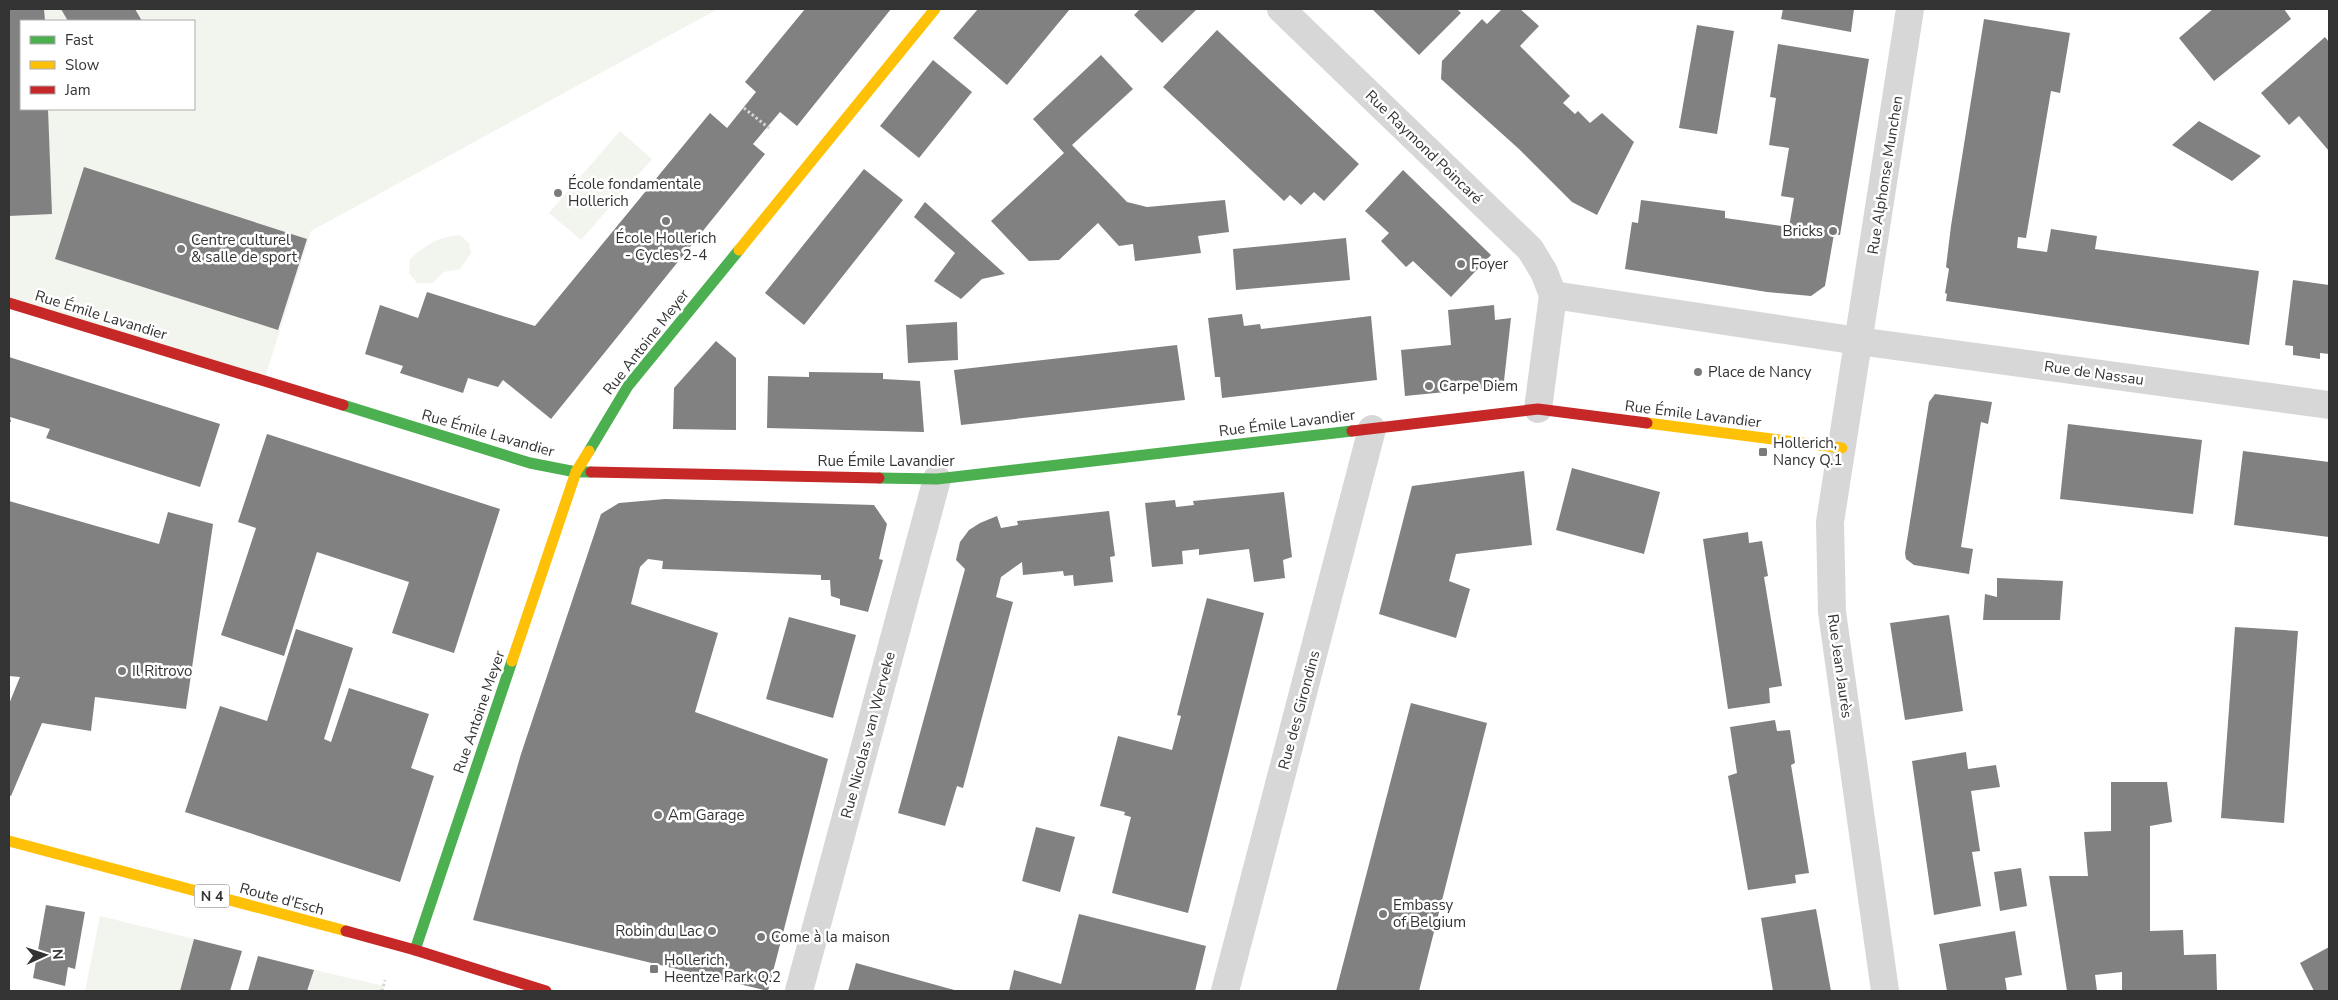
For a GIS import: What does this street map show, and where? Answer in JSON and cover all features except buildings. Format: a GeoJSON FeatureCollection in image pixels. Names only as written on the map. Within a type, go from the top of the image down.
{"type":"FeatureCollection","features":[{"type":"Feature","properties":{"kind":"street","name":"Rue Antoine Meyer"},"geometry":{"type":"LineString","coordinates":[[415,950],[576,472],[628,386],[935,9]]}},
{"type":"Feature","properties":{"kind":"street","name":"Rue Raymond Poincaré"},"geometry":{"type":"LineString","coordinates":[[1280,9],[1530,249],[1544,272],[1554,295]]}},
{"type":"Feature","properties":{"kind":"street","name":"Rue Alphonse Munchen"},"geometry":{"type":"LineString","coordinates":[[1858,341],[1910,9]]}},
{"type":"Feature","properties":{"kind":"street"},"geometry":{"type":"LineString","coordinates":[[1538,409],[1554,295],[1858,341]]}},
{"type":"Feature","properties":{"kind":"street","name":"Rue Émile Lavandier"},"geometry":{"type":"LineString","coordinates":[[9,303],[530,463],[576,472],[937,479],[1538,409],[1842,448]]}},
{"type":"Feature","properties":{"kind":"street","name":"Rue de Nassau"},"geometry":{"type":"LineString","coordinates":[[1858,341],[2329,406]]}},
{"type":"Feature","properties":{"kind":"street","name":"Rue Jean Jaurès"},"geometry":{"type":"LineString","coordinates":[[1858,341],[1830,522],[1832,612],[1885,991]]}},
{"type":"Feature","properties":{"kind":"street","name":"Rue des Girondins"},"geometry":{"type":"LineString","coordinates":[[1225,991],[1372,429]]}},
{"type":"Feature","properties":{"kind":"street","name":"Rue Nicolas van Werveke"},"geometry":{"type":"LineString","coordinates":[[799,991],[937,479]]}},
{"type":"Feature","properties":{"kind":"street","name":"Route d'Esch"},"geometry":{"type":"LineString","coordinates":[[9,841],[415,950],[546,991]]}},
{"type":"Feature","properties":{"kind":"path"},"geometry":{"type":"LineString","coordinates":[[744,108],[770,129]]}},
{"type":"Feature","properties":{"kind":"path"},"geometry":{"type":"LineString","coordinates":[[382,991],[385,980]]}},
{"type":"Feature","properties":{"kind":"shaded area"},"geometry":{"type":"Polygon","coordinates":[[[9,9],[718,9],[311,231],[264,381],[9,303],[9,9]]]}},
{"type":"Feature","properties":{"kind":"shaded area"},"geometry":{"type":"Polygon","coordinates":[[[620,131],[652,159],[581,240],[549,213],[620,131]]]}},
{"type":"Feature","properties":{"kind":"shaded area"},"geometry":{"type":"Polygon","coordinates":[[[460,235],[469,243],[471,253],[460,269],[443,272],[433,283],[417,283],[409,273],[410,259],[421,249],[433,242],[446,237],[460,235]]]}},
{"type":"Feature","properties":{"kind":"shaded area"},"geometry":{"type":"Polygon","coordinates":[[[100,916],[194,939],[180,991],[85,991],[100,916]]]}},
{"type":"Feature","properties":{"kind":"shaded area"},"geometry":{"type":"Polygon","coordinates":[[[314,970],[384,986],[382,991],[307,991],[314,970]]]}},
{"type":"Feature","properties":{"kind":"traffic: fast"},"geometry":{"type":"LineString","coordinates":[[589,451],[628,386],[739,250]]}},
{"type":"Feature","properties":{"kind":"traffic: fast"},"geometry":{"type":"LineString","coordinates":[[343,405],[530,463],[576,472],[591,472]]}},
{"type":"Feature","properties":{"kind":"traffic: fast"},"geometry":{"type":"LineString","coordinates":[[879,478],[937,479],[1352,431]]}},
{"type":"Feature","properties":{"kind":"traffic: fast"},"geometry":{"type":"LineString","coordinates":[[415,950],[512,661]]}},
{"type":"Feature","properties":{"kind":"traffic: slow"},"geometry":{"type":"LineString","coordinates":[[739,250],[935,9]]}},
{"type":"Feature","properties":{"kind":"traffic: slow"},"geometry":{"type":"LineString","coordinates":[[1647,423],[1842,448]]}},
{"type":"Feature","properties":{"kind":"traffic: slow"},"geometry":{"type":"LineString","coordinates":[[512,661],[576,472],[589,451]]}},
{"type":"Feature","properties":{"kind":"traffic: slow"},"geometry":{"type":"LineString","coordinates":[[9,841],[346,931]]}},
{"type":"Feature","properties":{"kind":"traffic: jam"},"geometry":{"type":"LineString","coordinates":[[9,303],[343,405]]}},
{"type":"Feature","properties":{"kind":"traffic: jam"},"geometry":{"type":"LineString","coordinates":[[1352,431],[1538,409],[1647,423]]}},
{"type":"Feature","properties":{"kind":"traffic: jam"},"geometry":{"type":"LineString","coordinates":[[591,472],[879,478]]}},
{"type":"Feature","properties":{"kind":"traffic: jam"},"geometry":{"type":"LineString","coordinates":[[346,931],[415,950],[546,991]]}},
{"type":"Feature","properties":{"kind":"place","name":"École fondamentale Hollerich"},"geometry":{"type":"Point","coordinates":[558,193]}},
{"type":"Feature","properties":{"kind":"place","name":"École Hollerich - Cycles 2-4"},"geometry":{"type":"Point","coordinates":[666,221]}},
{"type":"Feature","properties":{"kind":"place","name":"Bricks"},"geometry":{"type":"Point","coordinates":[1833,231]}},
{"type":"Feature","properties":{"kind":"place","name":"Centre culturel & salle de sport"},"geometry":{"type":"Point","coordinates":[181,249]}},
{"type":"Feature","properties":{"kind":"place","name":"Foyer"},"geometry":{"type":"Point","coordinates":[1461,264]}},
{"type":"Feature","properties":{"kind":"place","name":"Place de Nancy"},"geometry":{"type":"Point","coordinates":[1698,372]}},
{"type":"Feature","properties":{"kind":"place","name":"Carpe Diem"},"geometry":{"type":"Point","coordinates":[1429,386]}},
{"type":"Feature","properties":{"kind":"place","name":"Hollerich, Nancy Q.1"},"geometry":{"type":"Point","coordinates":[1763,452]}},
{"type":"Feature","properties":{"kind":"place","name":"Il Ritrovo"},"geometry":{"type":"Point","coordinates":[122,671]}},
{"type":"Feature","properties":{"kind":"place","name":"Am Garage"},"geometry":{"type":"Point","coordinates":[658,815]}},
{"type":"Feature","properties":{"kind":"place","name":"Embassy of Belgium"},"geometry":{"type":"Point","coordinates":[1383,914]}},
{"type":"Feature","properties":{"kind":"place","name":"Robin du Lac"},"geometry":{"type":"Point","coordinates":[712,931]}},
{"type":"Feature","properties":{"kind":"place","name":"Come à la maison"},"geometry":{"type":"Point","coordinates":[761,937]}},
{"type":"Feature","properties":{"kind":"place","name":"Hollerich, Heentze Park Q.2"},"geometry":{"type":"Point","coordinates":[654,969]}}]}
